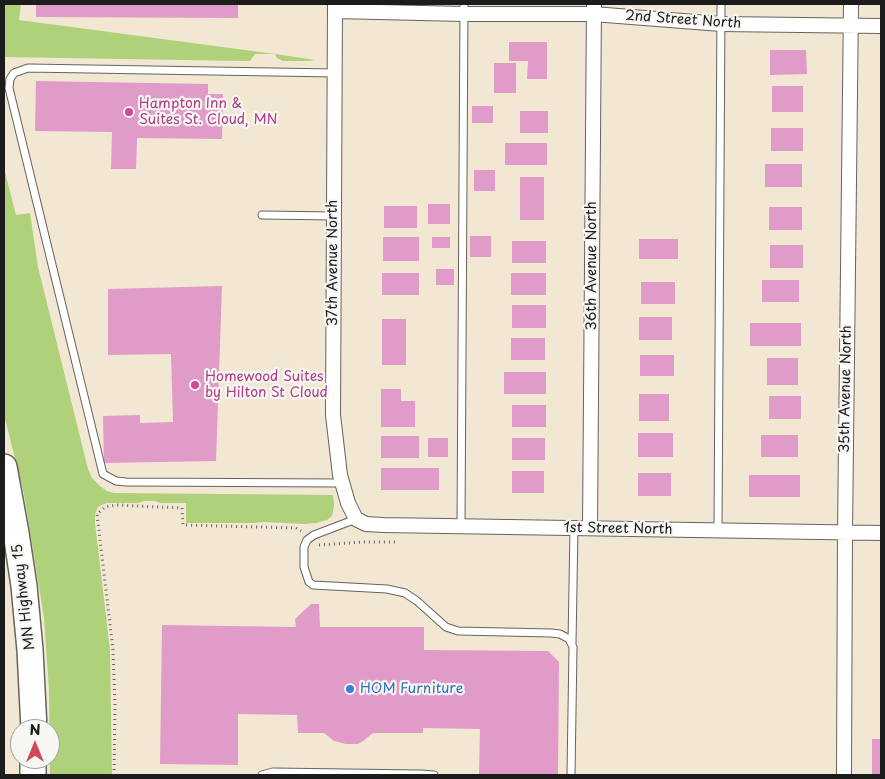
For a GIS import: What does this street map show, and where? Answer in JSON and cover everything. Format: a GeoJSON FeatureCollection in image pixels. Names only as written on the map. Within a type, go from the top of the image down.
{"type":"FeatureCollection","features":[{"type":"Feature","properties":{"kind":"highway","name":"MN Highway 15"},"geometry":{"type":"LineString","coordinates":[[4,467],[24,586],[33,719]]}},
{"type":"Feature","properties":{"kind":"street","name":"35th Avenue North"},"geometry":{"type":"LineString","coordinates":[[844,775],[851,4]]}},
{"type":"Feature","properties":{"kind":"street","name":"2nd Street North"},"geometry":{"type":"LineString","coordinates":[[335,8],[594,9],[721,24],[881,26]]}},
{"type":"Feature","properties":{"kind":"street","name":"37th Avenue North"},"geometry":{"type":"LineString","coordinates":[[335,8],[333,415],[342,483],[348,503],[356,519]]}},
{"type":"Feature","properties":{"kind":"street","name":"36th Avenue North"},"geometry":{"type":"LineString","coordinates":[[590,528],[594,9]]}},
{"type":"Feature","properties":{"kind":"street","name":"1st Street North"},"geometry":{"type":"LineString","coordinates":[[356,519],[366,524],[881,533]]}},
{"type":"Feature","properties":{"kind":"lane"},"geometry":{"type":"LineString","coordinates":[[718,530],[721,4]]}},
{"type":"Feature","properties":{"kind":"lane"},"geometry":{"type":"LineString","coordinates":[[461,526],[464,9]]}},
{"type":"Feature","properties":{"kind":"lane"},"geometry":{"type":"LineString","coordinates":[[335,73],[28,68],[14,73],[10,79],[9,88],[103,474],[116,481],[126,482],[342,483]]}},
{"type":"Feature","properties":{"kind":"lane"},"geometry":{"type":"LineString","coordinates":[[262,215],[334,216]]}},
{"type":"Feature","properties":{"kind":"lane"},"geometry":{"type":"LineString","coordinates":[[356,519],[309,538],[304,547],[304,566],[308,580],[313,585],[387,589],[405,593],[417,601],[446,627],[458,631],[551,633],[565,636],[572,643]]}},
{"type":"Feature","properties":{"kind":"lane"},"geometry":{"type":"LineString","coordinates":[[571,775],[574,528]]}},
{"type":"Feature","properties":{"kind":"lane"},"geometry":{"type":"LineString","coordinates":[[262,775],[273,772],[290,772],[434,775]]}},
{"type":"Feature","properties":{"kind":"path"},"geometry":{"type":"LineString","coordinates":[[114,775],[115,705],[113,650],[97,514],[105,507],[116,505],[182,508],[182,525],[296,528],[321,546],[363,542],[401,542]]}},
{"type":"Feature","properties":{"kind":"green space"},"geometry":{"type":"Polygon","coordinates":[[[4,4],[21,4],[19,20],[275,54],[255,54],[250,61],[4,57],[4,4]]]}},
{"type":"Feature","properties":{"kind":"green space"},"geometry":{"type":"Polygon","coordinates":[[[275,54],[315,60],[283,61],[277,58],[275,54]]]}},
{"type":"Feature","properties":{"kind":"green space"},"geometry":{"type":"Polygon","coordinates":[[[4,168],[16,215],[30,213],[38,267],[88,469],[92,478],[100,486],[114,493],[333,495],[332,516],[327,520],[305,524],[263,522],[186,523],[186,503],[144,501],[138,503],[106,503],[98,507],[95,514],[95,523],[110,650],[112,775],[50,775],[50,769],[60,769],[60,719],[49,719],[44,618],[24,494],[4,415],[4,168]]]}},
{"type":"Feature","properties":{"kind":"building"},"geometry":{"type":"Polygon","coordinates":[[[36,4],[238,4],[238,18],[36,17],[36,4]]]}},
{"type":"Feature","properties":{"kind":"building"},"geometry":{"type":"Polygon","coordinates":[[[509,42],[547,42],[547,79],[527,79],[528,61],[509,61],[509,42]]]}},
{"type":"Feature","properties":{"kind":"building"},"geometry":{"type":"Polygon","coordinates":[[[770,50],[806,50],[807,74],[770,75],[770,50]]]}},
{"type":"Feature","properties":{"kind":"building"},"geometry":{"type":"Polygon","coordinates":[[[494,63],[516,63],[516,93],[494,93],[494,63]]]}},
{"type":"Feature","properties":{"kind":"building","name":"Hampton Inn & Suites St. Cloud, MN"},"geometry":{"type":"Polygon","coordinates":[[[36,81],[208,84],[208,94],[223,94],[222,139],[137,138],[136,169],[111,169],[112,132],[35,131],[36,81]]]}},
{"type":"Feature","properties":{"kind":"building"},"geometry":{"type":"Polygon","coordinates":[[[772,86],[803,86],[803,112],[772,112],[772,86]]]}},
{"type":"Feature","properties":{"kind":"building"},"geometry":{"type":"Polygon","coordinates":[[[472,106],[493,106],[493,123],[472,123],[472,106]]]}},
{"type":"Feature","properties":{"kind":"building"},"geometry":{"type":"Polygon","coordinates":[[[520,111],[548,111],[548,133],[520,133],[520,111]]]}},
{"type":"Feature","properties":{"kind":"building"},"geometry":{"type":"Polygon","coordinates":[[[771,128],[803,128],[803,151],[771,151],[771,128]]]}},
{"type":"Feature","properties":{"kind":"building"},"geometry":{"type":"Polygon","coordinates":[[[505,143],[547,143],[547,165],[505,165],[505,143]]]}},
{"type":"Feature","properties":{"kind":"building"},"geometry":{"type":"Polygon","coordinates":[[[765,164],[802,164],[802,187],[765,187],[765,164]]]}},
{"type":"Feature","properties":{"kind":"building"},"geometry":{"type":"Polygon","coordinates":[[[474,170],[495,170],[495,191],[474,191],[474,170]]]}},
{"type":"Feature","properties":{"kind":"building"},"geometry":{"type":"Polygon","coordinates":[[[520,177],[544,177],[544,220],[520,220],[520,177]]]}},
{"type":"Feature","properties":{"kind":"building"},"geometry":{"type":"Polygon","coordinates":[[[428,204],[450,204],[450,224],[428,224],[428,204]]]}},
{"type":"Feature","properties":{"kind":"building"},"geometry":{"type":"Polygon","coordinates":[[[384,206],[417,206],[417,228],[384,228],[384,206]]]}},
{"type":"Feature","properties":{"kind":"building"},"geometry":{"type":"Polygon","coordinates":[[[769,207],[802,207],[802,230],[769,230],[769,207]]]}},
{"type":"Feature","properties":{"kind":"building"},"geometry":{"type":"Polygon","coordinates":[[[470,236],[491,236],[491,257],[470,257],[470,236]]]}},
{"type":"Feature","properties":{"kind":"building"},"geometry":{"type":"Polygon","coordinates":[[[383,237],[419,237],[419,261],[383,261],[383,237]]]}},
{"type":"Feature","properties":{"kind":"building"},"geometry":{"type":"Polygon","coordinates":[[[432,237],[450,237],[450,248],[432,248],[432,237]]]}},
{"type":"Feature","properties":{"kind":"building"},"geometry":{"type":"Polygon","coordinates":[[[639,239],[678,239],[678,259],[639,259],[639,239]]]}},
{"type":"Feature","properties":{"kind":"building"},"geometry":{"type":"Polygon","coordinates":[[[512,241],[546,241],[546,263],[512,263],[512,241]]]}},
{"type":"Feature","properties":{"kind":"building"},"geometry":{"type":"Polygon","coordinates":[[[770,245],[803,245],[803,268],[770,268],[770,245]]]}},
{"type":"Feature","properties":{"kind":"building"},"geometry":{"type":"Polygon","coordinates":[[[436,269],[454,269],[454,285],[436,285],[436,269]]]}},
{"type":"Feature","properties":{"kind":"building"},"geometry":{"type":"Polygon","coordinates":[[[382,273],[419,273],[419,295],[382,295],[382,273]]]}},
{"type":"Feature","properties":{"kind":"building"},"geometry":{"type":"Polygon","coordinates":[[[511,273],[546,273],[546,295],[511,295],[511,273]]]}},
{"type":"Feature","properties":{"kind":"building"},"geometry":{"type":"Polygon","coordinates":[[[762,280],[799,280],[799,302],[762,302],[762,280]]]}},
{"type":"Feature","properties":{"kind":"building"},"geometry":{"type":"Polygon","coordinates":[[[641,282],[675,282],[675,304],[641,304],[641,282]]]}},
{"type":"Feature","properties":{"kind":"building","name":"Homewood Suites by Hilton St Cloud"},"geometry":{"type":"Polygon","coordinates":[[[222,286],[216,461],[104,463],[103,416],[140,415],[140,423],[173,422],[171,354],[108,355],[108,289],[222,286]]]}},
{"type":"Feature","properties":{"kind":"building"},"geometry":{"type":"Polygon","coordinates":[[[512,305],[546,305],[546,328],[512,328],[512,305]]]}},
{"type":"Feature","properties":{"kind":"building"},"geometry":{"type":"Polygon","coordinates":[[[639,317],[672,317],[672,340],[639,340],[639,317]]]}},
{"type":"Feature","properties":{"kind":"building"},"geometry":{"type":"Polygon","coordinates":[[[382,319],[406,319],[406,365],[382,365],[382,319]]]}},
{"type":"Feature","properties":{"kind":"building"},"geometry":{"type":"Polygon","coordinates":[[[750,323],[801,323],[801,346],[750,346],[750,323]]]}},
{"type":"Feature","properties":{"kind":"building"},"geometry":{"type":"Polygon","coordinates":[[[511,338],[545,338],[545,360],[511,360],[511,338]]]}},
{"type":"Feature","properties":{"kind":"building"},"geometry":{"type":"Polygon","coordinates":[[[640,355],[674,355],[674,376],[640,376],[640,355]]]}},
{"type":"Feature","properties":{"kind":"building"},"geometry":{"type":"Polygon","coordinates":[[[767,358],[798,358],[798,385],[767,385],[767,358]]]}},
{"type":"Feature","properties":{"kind":"building"},"geometry":{"type":"Polygon","coordinates":[[[504,372],[546,372],[546,394],[504,394],[504,372]]]}},
{"type":"Feature","properties":{"kind":"building"},"geometry":{"type":"Polygon","coordinates":[[[381,389],[401,389],[401,401],[415,401],[415,427],[381,427],[381,389]]]}},
{"type":"Feature","properties":{"kind":"building"},"geometry":{"type":"Polygon","coordinates":[[[639,394],[669,394],[669,421],[639,421],[639,394]]]}},
{"type":"Feature","properties":{"kind":"building"},"geometry":{"type":"Polygon","coordinates":[[[769,396],[801,396],[801,419],[769,419],[769,396]]]}},
{"type":"Feature","properties":{"kind":"building"},"geometry":{"type":"Polygon","coordinates":[[[512,405],[546,405],[546,427],[512,427],[512,405]]]}},
{"type":"Feature","properties":{"kind":"building"},"geometry":{"type":"Polygon","coordinates":[[[638,433],[673,433],[673,457],[638,457],[638,433]]]}},
{"type":"Feature","properties":{"kind":"building"},"geometry":{"type":"Polygon","coordinates":[[[761,435],[798,435],[798,457],[761,457],[761,435]]]}},
{"type":"Feature","properties":{"kind":"building"},"geometry":{"type":"Polygon","coordinates":[[[381,436],[419,436],[419,458],[381,458],[381,436]]]}},
{"type":"Feature","properties":{"kind":"building"},"geometry":{"type":"Polygon","coordinates":[[[428,438],[448,438],[448,457],[428,457],[428,438]]]}},
{"type":"Feature","properties":{"kind":"building"},"geometry":{"type":"Polygon","coordinates":[[[512,438],[545,438],[545,460],[512,460],[512,438]]]}},
{"type":"Feature","properties":{"kind":"building"},"geometry":{"type":"Polygon","coordinates":[[[381,468],[439,468],[439,490],[381,490],[381,468]]]}},
{"type":"Feature","properties":{"kind":"building"},"geometry":{"type":"Polygon","coordinates":[[[512,471],[544,471],[544,493],[512,493],[512,471]]]}},
{"type":"Feature","properties":{"kind":"building"},"geometry":{"type":"Polygon","coordinates":[[[638,473],[671,473],[671,496],[638,496],[638,473]]]}},
{"type":"Feature","properties":{"kind":"building"},"geometry":{"type":"Polygon","coordinates":[[[749,475],[800,475],[800,497],[749,497],[749,475]]]}},
{"type":"Feature","properties":{"kind":"building"},"geometry":{"type":"Polygon","coordinates":[[[311,604],[319,604],[320,627],[424,627],[424,650],[548,651],[559,662],[558,775],[479,775],[480,729],[423,728],[423,733],[373,733],[358,744],[346,744],[334,741],[324,733],[298,733],[297,715],[238,714],[238,765],[160,764],[162,625],[296,627],[295,619],[311,604]]]}},
{"type":"Feature","properties":{"kind":"building"},"geometry":{"type":"Polygon","coordinates":[[[872,739],[881,739],[881,775],[872,775],[872,739]]]}},
{"type":"Feature","properties":{"kind":"place","name":"Hampton Inn & Suites St. Cloud, MN"},"geometry":{"type":"Point","coordinates":[129,112]}},
{"type":"Feature","properties":{"kind":"place","name":"Homewood Suites by Hilton St Cloud"},"geometry":{"type":"Point","coordinates":[195,385]}},
{"type":"Feature","properties":{"kind":"place","name":"HOM Furniture"},"geometry":{"type":"Point","coordinates":[350,689]}}]}
